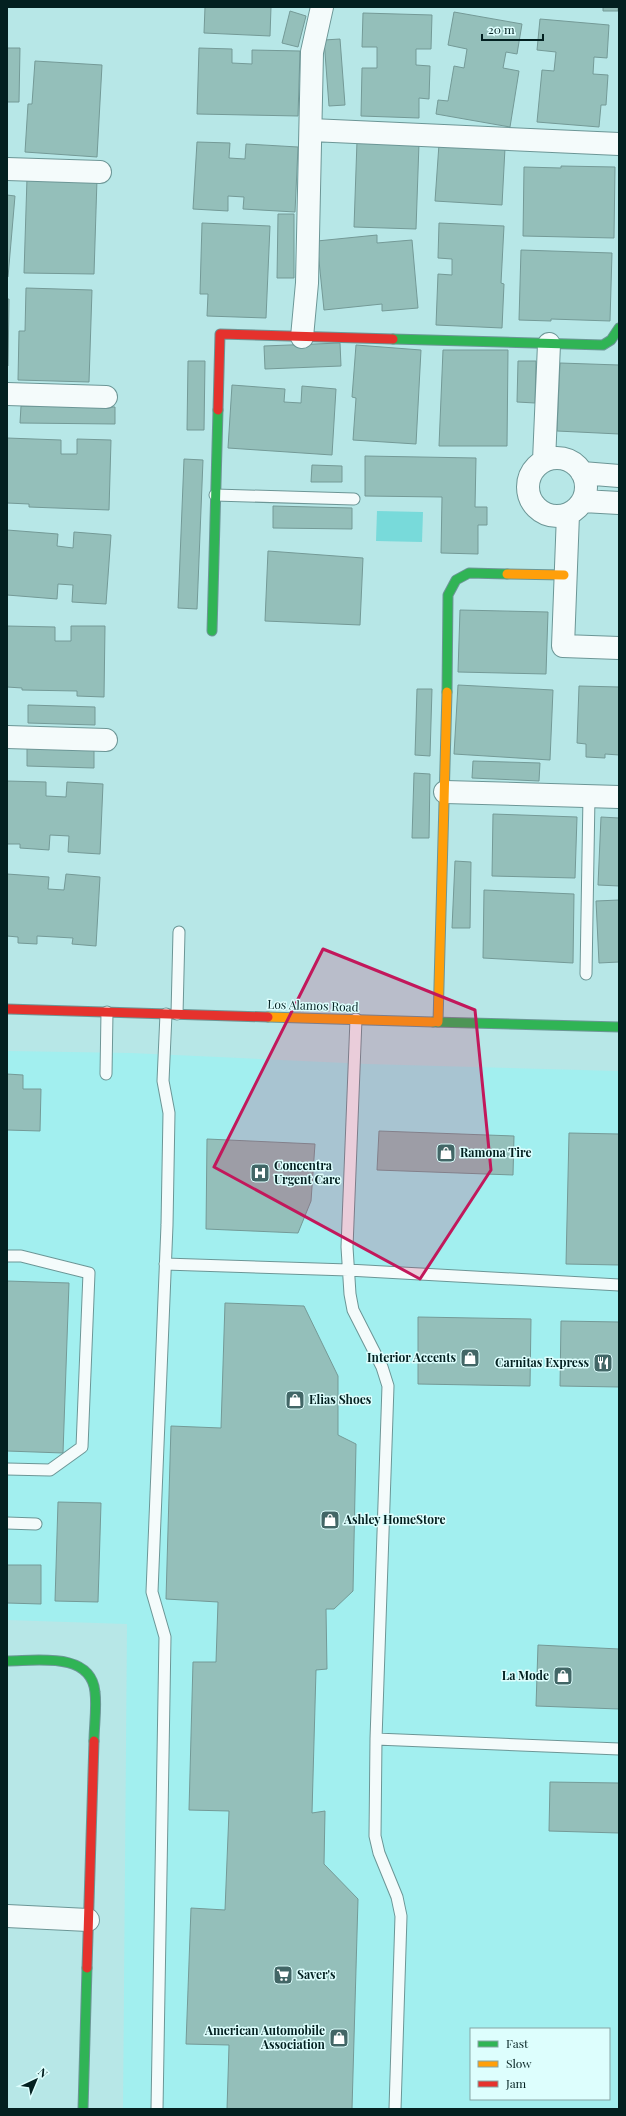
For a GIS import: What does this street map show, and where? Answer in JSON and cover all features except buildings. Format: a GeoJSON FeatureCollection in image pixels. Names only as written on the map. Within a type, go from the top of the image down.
{"type":"FeatureCollection","features":[{"type":"Feature","properties":{"kind":"street"},"geometry":{"type":"LineString","coordinates":[[302,337],[307,283],[312,52],[322,7]]}},
{"type":"Feature","properties":{"kind":"street"},"geometry":{"type":"LineString","coordinates":[[311,130],[619,144]]}},
{"type":"Feature","properties":{"kind":"street"},"geometry":{"type":"LineString","coordinates":[[7,169],[100,172]]}},
{"type":"Feature","properties":{"kind":"street"},"geometry":{"type":"LineString","coordinates":[[212,631],[220,334],[603,345],[611,340],[619,328]]}},
{"type":"Feature","properties":{"kind":"street"},"geometry":{"type":"LineString","coordinates":[[544,461],[549,344]]}},
{"type":"Feature","properties":{"kind":"street"},"geometry":{"type":"LineString","coordinates":[[7,394],[106,397]]}},
{"type":"Feature","properties":{"kind":"street"},"geometry":{"type":"LineString","coordinates":[[619,503],[575,508],[550,516],[535,506],[530,499],[528,481],[536,466],[544,461],[556,458],[569,461],[582,473],[586,486],[575,508],[564,575],[563,646],[619,648]]}},
{"type":"Feature","properties":{"kind":"street"},"geometry":{"type":"LineString","coordinates":[[582,473],[619,476]]}},
{"type":"Feature","properties":{"kind":"street"},"geometry":{"type":"LineString","coordinates":[[438,1022],[445,792],[448,596],[456,580],[469,572],[564,575]]}},
{"type":"Feature","properties":{"kind":"street"},"geometry":{"type":"LineString","coordinates":[[7,737],[106,740]]}},
{"type":"Feature","properties":{"kind":"street"},"geometry":{"type":"LineString","coordinates":[[445,792],[619,797]]}},
{"type":"Feature","properties":{"kind":"street","name":"Los Alamos Road"},"geometry":{"type":"LineString","coordinates":[[7,1009],[619,1027]]}},
{"type":"Feature","properties":{"kind":"street"},"geometry":{"type":"LineString","coordinates":[[7,1661],[65,1662],[78,1666],[86,1672],[92,1680],[95,1692],[82,2109]]}},
{"type":"Feature","properties":{"kind":"street"},"geometry":{"type":"LineString","coordinates":[[7,1916],[88,1920]]}},
{"type":"Feature","properties":{"kind":"lane"},"geometry":{"type":"LineString","coordinates":[[215,495],[354,499]]}},
{"type":"Feature","properties":{"kind":"lane"},"geometry":{"type":"LineString","coordinates":[[586,974],[589,796]]}},
{"type":"Feature","properties":{"kind":"lane"},"geometry":{"type":"LineString","coordinates":[[157,2109],[165,1638],[152,1592],[165,1264],[169,1113],[163,1081],[179,932]]}},
{"type":"Feature","properties":{"kind":"lane"},"geometry":{"type":"LineString","coordinates":[[106,1074],[107,1012]]}},
{"type":"Feature","properties":{"kind":"lane"},"geometry":{"type":"LineString","coordinates":[[356,1019],[347,1246],[348,1270],[353,1310],[382,1367],[388,1386],[376,1739],[375,1836],[379,1853],[397,1897],[401,1916],[395,2109]]}},
{"type":"Feature","properties":{"kind":"lane"},"geometry":{"type":"LineString","coordinates":[[7,1256],[21,1256],[89,1273],[82,1447],[50,1470],[7,1469]]}},
{"type":"Feature","properties":{"kind":"lane"},"geometry":{"type":"LineString","coordinates":[[165,1264],[348,1270],[619,1285]]}},
{"type":"Feature","properties":{"kind":"lane"},"geometry":{"type":"LineString","coordinates":[[7,1523],[36,1524]]}},
{"type":"Feature","properties":{"kind":"lane"},"geometry":{"type":"LineString","coordinates":[[376,1739],[619,1749]]}},
{"type":"Feature","properties":{"kind":"highlighted area"},"geometry":{"type":"Polygon","coordinates":[[[323,949],[475,1010],[491,1170],[420,1279],[214,1167],[323,949]]]}},
{"type":"Feature","properties":{"kind":"shaded area"},"geometry":{"type":"Polygon","coordinates":[[[377,511],[423,512],[422,542],[376,541],[377,511]]]}},
{"type":"Feature","properties":{"kind":"shaded area"},"geometry":{"type":"Polygon","coordinates":[[[7,1051],[131,1053],[367,1064],[619,1071],[619,2109],[123,2109],[127,1624],[7,1620],[7,1051]]]}},
{"type":"Feature","properties":{"kind":"traffic: fast"},"geometry":{"type":"LineString","coordinates":[[393,339],[603,345],[611,340],[619,328]]}},
{"type":"Feature","properties":{"kind":"traffic: fast"},"geometry":{"type":"LineString","coordinates":[[212,631],[218,410]]}},
{"type":"Feature","properties":{"kind":"traffic: fast"},"geometry":{"type":"LineString","coordinates":[[447,692],[448,595],[456,580],[469,573],[507,574]]}},
{"type":"Feature","properties":{"kind":"traffic: fast"},"geometry":{"type":"LineString","coordinates":[[433,1022],[619,1027]]}},
{"type":"Feature","properties":{"kind":"traffic: fast"},"geometry":{"type":"LineString","coordinates":[[7,1661],[60,1661],[73,1664],[84,1670],[91,1679],[96,1698],[94,1741]]}},
{"type":"Feature","properties":{"kind":"traffic: fast"},"geometry":{"type":"LineString","coordinates":[[83,2109],[87,1968]]}},
{"type":"Feature","properties":{"kind":"traffic: slow"},"geometry":{"type":"LineString","coordinates":[[507,574],[564,575]]}},
{"type":"Feature","properties":{"kind":"traffic: slow"},"geometry":{"type":"LineString","coordinates":[[438,1022],[447,692]]}},
{"type":"Feature","properties":{"kind":"traffic: slow"},"geometry":{"type":"LineString","coordinates":[[268,1017],[433,1022]]}},
{"type":"Feature","properties":{"kind":"traffic: jam"},"geometry":{"type":"LineString","coordinates":[[218,410],[220,334],[393,339]]}},
{"type":"Feature","properties":{"kind":"traffic: jam"},"geometry":{"type":"LineString","coordinates":[[7,1009],[268,1017]]}},
{"type":"Feature","properties":{"kind":"traffic: jam"},"geometry":{"type":"LineString","coordinates":[[87,1968],[94,1741]]}},
{"type":"Feature","properties":{"kind":"place","name":"Ramona Tire"},"geometry":{"type":"Point","coordinates":[446,1153]}},
{"type":"Feature","properties":{"kind":"place","name":"Concentra Urgent Care"},"geometry":{"type":"Point","coordinates":[260,1173]}},
{"type":"Feature","properties":{"kind":"place","name":"Interior Accents"},"geometry":{"type":"Point","coordinates":[470,1358]}},
{"type":"Feature","properties":{"kind":"place","name":"Carnitas Express"},"geometry":{"type":"Point","coordinates":[603,1363]}},
{"type":"Feature","properties":{"kind":"place","name":"Elias Shoes"},"geometry":{"type":"Point","coordinates":[295,1400]}},
{"type":"Feature","properties":{"kind":"place","name":"Ashley HomeStore"},"geometry":{"type":"Point","coordinates":[330,1520]}},
{"type":"Feature","properties":{"kind":"place","name":"La Mode"},"geometry":{"type":"Point","coordinates":[563,1676]}},
{"type":"Feature","properties":{"kind":"place","name":"Saver's"},"geometry":{"type":"Point","coordinates":[283,1975]}},
{"type":"Feature","properties":{"kind":"place","name":"American Automobile Association"},"geometry":{"type":"Point","coordinates":[339,2038]}}]}
